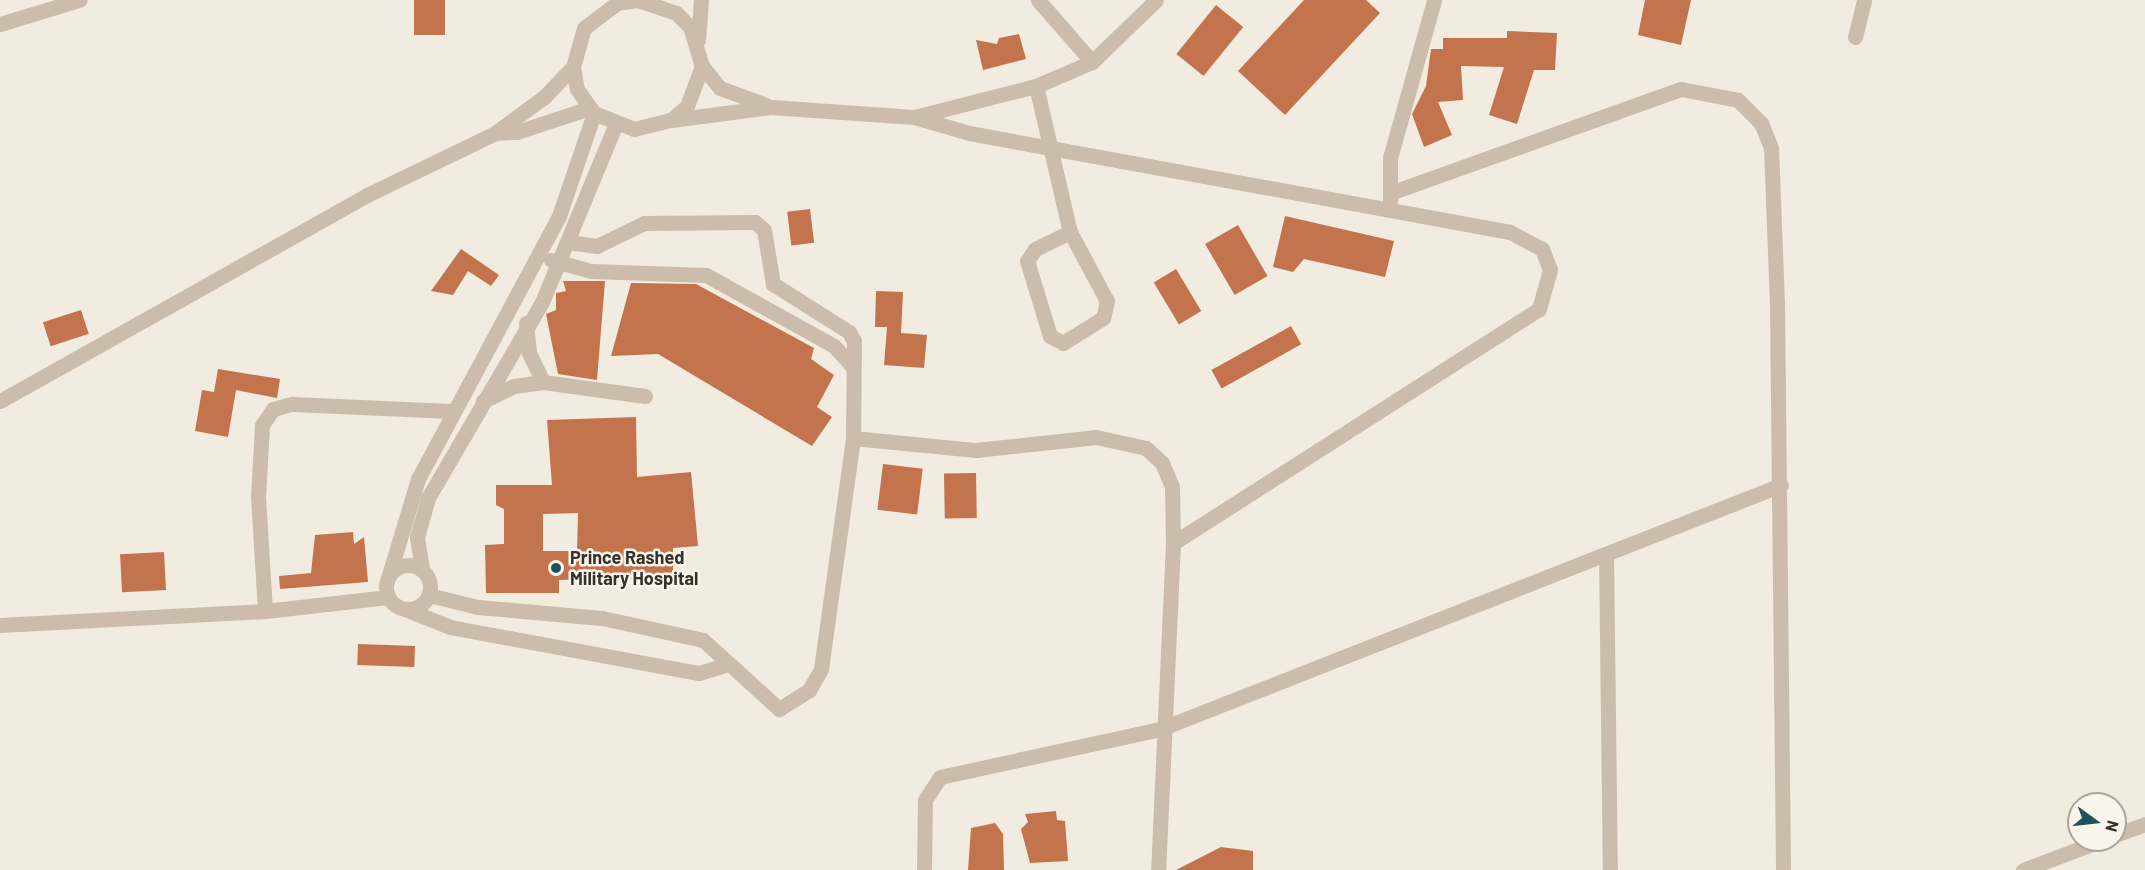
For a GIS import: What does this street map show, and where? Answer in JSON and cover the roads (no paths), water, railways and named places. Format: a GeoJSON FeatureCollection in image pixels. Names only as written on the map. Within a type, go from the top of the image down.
{"type":"FeatureCollection","features":[{"type":"Feature","properties":{"kind":"street"},"geometry":{"type":"LineString","coordinates":[[0,24],[79,0]]}},
{"type":"Feature","properties":{"kind":"street"},"geometry":{"type":"LineString","coordinates":[[0,401],[367,195],[495,133],[544,97],[573,67],[584,27],[599,13],[638,0],[676,13],[699,46]]}},
{"type":"Feature","properties":{"kind":"street"},"geometry":{"type":"LineString","coordinates":[[670,120],[698,87],[702,66],[699,46],[701,0]]}},
{"type":"Feature","properties":{"kind":"street"},"geometry":{"type":"LineString","coordinates":[[914,117],[1036,86],[1092,62],[1156,0]]}},
{"type":"Feature","properties":{"kind":"street"},"geometry":{"type":"LineString","coordinates":[[1390,210],[1389,158],[1434,0]]}},
{"type":"Feature","properties":{"kind":"street"},"geometry":{"type":"LineString","coordinates":[[1855,37],[1864,0]]}},
{"type":"Feature","properties":{"kind":"street"},"geometry":{"type":"LineString","coordinates":[[1040,1],[1092,62]]}},
{"type":"Feature","properties":{"kind":"street"},"geometry":{"type":"LineString","coordinates":[[702,66],[720,88],[771,107]]}},
{"type":"Feature","properties":{"kind":"street"},"geometry":{"type":"LineString","coordinates":[[573,67],[591,110],[615,126],[653,128],[670,120],[771,107],[914,117],[969,133],[1530,238],[1550,270],[1539,309],[1173,543]]}},
{"type":"Feature","properties":{"kind":"street"},"geometry":{"type":"LineString","coordinates":[[1036,86],[1055,148],[1070,232],[1108,310],[1063,344],[1050,336],[1027,261],[1035,249],[1070,232]]}},
{"type":"Feature","properties":{"kind":"street"},"geometry":{"type":"LineString","coordinates":[[1390,193],[1681,89],[1738,100],[1761,123],[1771,148],[1781,485],[1784,870]]}},
{"type":"Feature","properties":{"kind":"street"},"geometry":{"type":"LineString","coordinates":[[495,133],[517,132],[591,110]]}},
{"type":"Feature","properties":{"kind":"street"},"geometry":{"type":"LineString","coordinates":[[388,597],[389,575],[406,510],[451,411],[539,255],[565,201],[591,110]]}},
{"type":"Feature","properties":{"kind":"street"},"geometry":{"type":"LineString","coordinates":[[405,609],[420,607],[429,595],[430,581],[422,569],[420,518],[526,321],[542,302],[570,242],[615,126]]}},
{"type":"Feature","properties":{"kind":"street"},"geometry":{"type":"LineString","coordinates":[[429,595],[478,607],[602,618],[703,640],[725,665],[779,709],[809,690],[821,669],[853,438],[852,366],[856,348],[849,332],[773,284],[764,230],[755,222],[644,223],[597,246],[570,242]]}},
{"type":"Feature","properties":{"kind":"street"},"geometry":{"type":"LineString","coordinates":[[539,255],[591,271],[706,275],[834,346],[852,366]]}},
{"type":"Feature","properties":{"kind":"street"},"geometry":{"type":"LineString","coordinates":[[526,321],[529,353],[543,382]]}},
{"type":"Feature","properties":{"kind":"street"},"geometry":{"type":"LineString","coordinates":[[482,402],[514,386],[543,382],[645,396]]}},
{"type":"Feature","properties":{"kind":"street"},"geometry":{"type":"LineString","coordinates":[[265,611],[258,496],[262,424],[273,409],[292,404],[451,411]]}},
{"type":"Feature","properties":{"kind":"street"},"geometry":{"type":"LineString","coordinates":[[853,438],[976,450],[1096,437],[1124,440],[1146,448],[1162,463],[1172,487],[1173,543],[1160,729],[1158,870]]}},
{"type":"Feature","properties":{"kind":"street"},"geometry":{"type":"LineString","coordinates":[[924,870],[926,800],[940,777],[1160,729],[1781,485]]}},
{"type":"Feature","properties":{"kind":"street"},"geometry":{"type":"LineString","coordinates":[[1606,554],[1610,870]]}},
{"type":"Feature","properties":{"kind":"street"},"geometry":{"type":"LineString","coordinates":[[389,575],[400,566],[422,569]]}},
{"type":"Feature","properties":{"kind":"street"},"geometry":{"type":"LineString","coordinates":[[0,625],[265,611],[388,597],[405,609],[450,627],[699,673],[725,665]]}},
{"type":"Feature","properties":{"kind":"street"},"geometry":{"type":"LineString","coordinates":[[2127,831],[2145,824]]}},
{"type":"Feature","properties":{"kind":"street"},"geometry":{"type":"LineString","coordinates":[[2023,870],[2071,852]]}},
{"type":"Feature","properties":{"kind":"place","name":"Prince Rashed Military Hospital"},"geometry":{"type":"Point","coordinates":[556,568]}}]}
